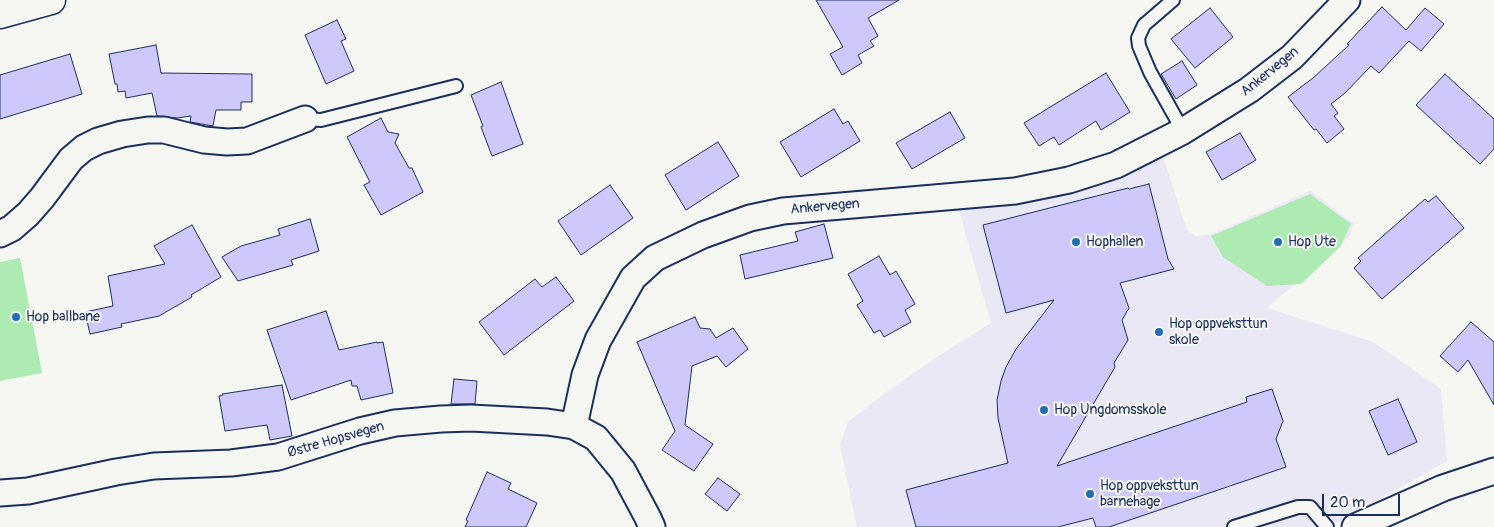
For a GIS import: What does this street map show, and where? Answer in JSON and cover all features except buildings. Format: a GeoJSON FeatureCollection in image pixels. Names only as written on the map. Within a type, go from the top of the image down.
{"type":"FeatureCollection","features":[{"type":"Feature","properties":{"kind":"main road"},"geometry":{"type":"LineString","coordinates":[[0,14],[51,0]]}},
{"type":"Feature","properties":{"kind":"street","name":"Ankervegen"},"geometry":{"type":"LineString","coordinates":[[574,426],[585,375],[598,340],[633,278],[655,258],[703,235],[750,218],[784,211],[1015,191],[1069,180],[1116,165],[1183,131],[1249,90],[1292,57],[1347,0]]}},
{"type":"Feature","properties":{"kind":"street"},"geometry":{"type":"LineString","coordinates":[[0,234],[12,228],[28,214],[71,160],[84,148],[98,141],[122,134],[148,130],[164,130],[204,140],[247,141],[305,119]]}},
{"type":"Feature","properties":{"kind":"street","name":"Østre Hopsvegen"},"geometry":{"type":"LineString","coordinates":[[0,493],[28,491],[116,472],[154,466],[232,463],[278,457],[360,432],[395,424],[471,418],[547,422],[574,426],[596,438],[623,471],[652,527]]}},
{"type":"Feature","properties":{"kind":"street"},"geometry":{"type":"LineString","coordinates":[[1355,527],[1443,488],[1494,471]]}},
{"type":"Feature","properties":{"kind":"lane"},"geometry":{"type":"LineString","coordinates":[[1172,0],[1144,25],[1138,38],[1139,46],[1150,72],[1183,131]]}},
{"type":"Feature","properties":{"kind":"lane"},"geometry":{"type":"LineString","coordinates":[[305,119],[321,120],[456,86]]}},
{"type":"Feature","properties":{"kind":"lane"},"geometry":{"type":"LineString","coordinates":[[1234,527],[1298,507],[1310,507],[1327,527]]}},
{"type":"Feature","properties":{"kind":"shaded area","name":"Hop oppveksttun skole"},"geometry":{"type":"Polygon","coordinates":[[[1163,157],[1187,230],[1196,236],[1209,235],[1310,191],[1353,223],[1350,236],[1267,308],[1373,342],[1441,389],[1447,461],[1330,527],[857,527],[840,446],[848,422],[885,393],[991,323],[958,207],[1095,180],[1163,157]]]}},
{"type":"Feature","properties":{"kind":"green space","name":"Hop Ute"},"geometry":{"type":"Polygon","coordinates":[[[1310,194],[1351,224],[1340,247],[1301,284],[1267,286],[1223,257],[1211,236],[1310,194]]]}},
{"type":"Feature","properties":{"kind":"green space","name":"Hop ballbane"},"geometry":{"type":"Polygon","coordinates":[[[20,258],[42,373],[0,381],[0,262],[20,258]]]}},
{"type":"Feature","properties":{"kind":"place","name":"Hophallen"},"geometry":{"type":"Point","coordinates":[1076,242]}},
{"type":"Feature","properties":{"kind":"place","name":"Hop Ute"},"geometry":{"type":"Point","coordinates":[1278,242]}},
{"type":"Feature","properties":{"kind":"place","name":"Hop ballbane"},"geometry":{"type":"Point","coordinates":[16,317]}},
{"type":"Feature","properties":{"kind":"place","name":"Hop oppveksttun skole"},"geometry":{"type":"Point","coordinates":[1159,332]}},
{"type":"Feature","properties":{"kind":"place","name":"Hop Ungdomsskole"},"geometry":{"type":"Point","coordinates":[1044,410]}},
{"type":"Feature","properties":{"kind":"place","name":"Hop oppveksttun barnehage"},"geometry":{"type":"Point","coordinates":[1090,494]}}]}
